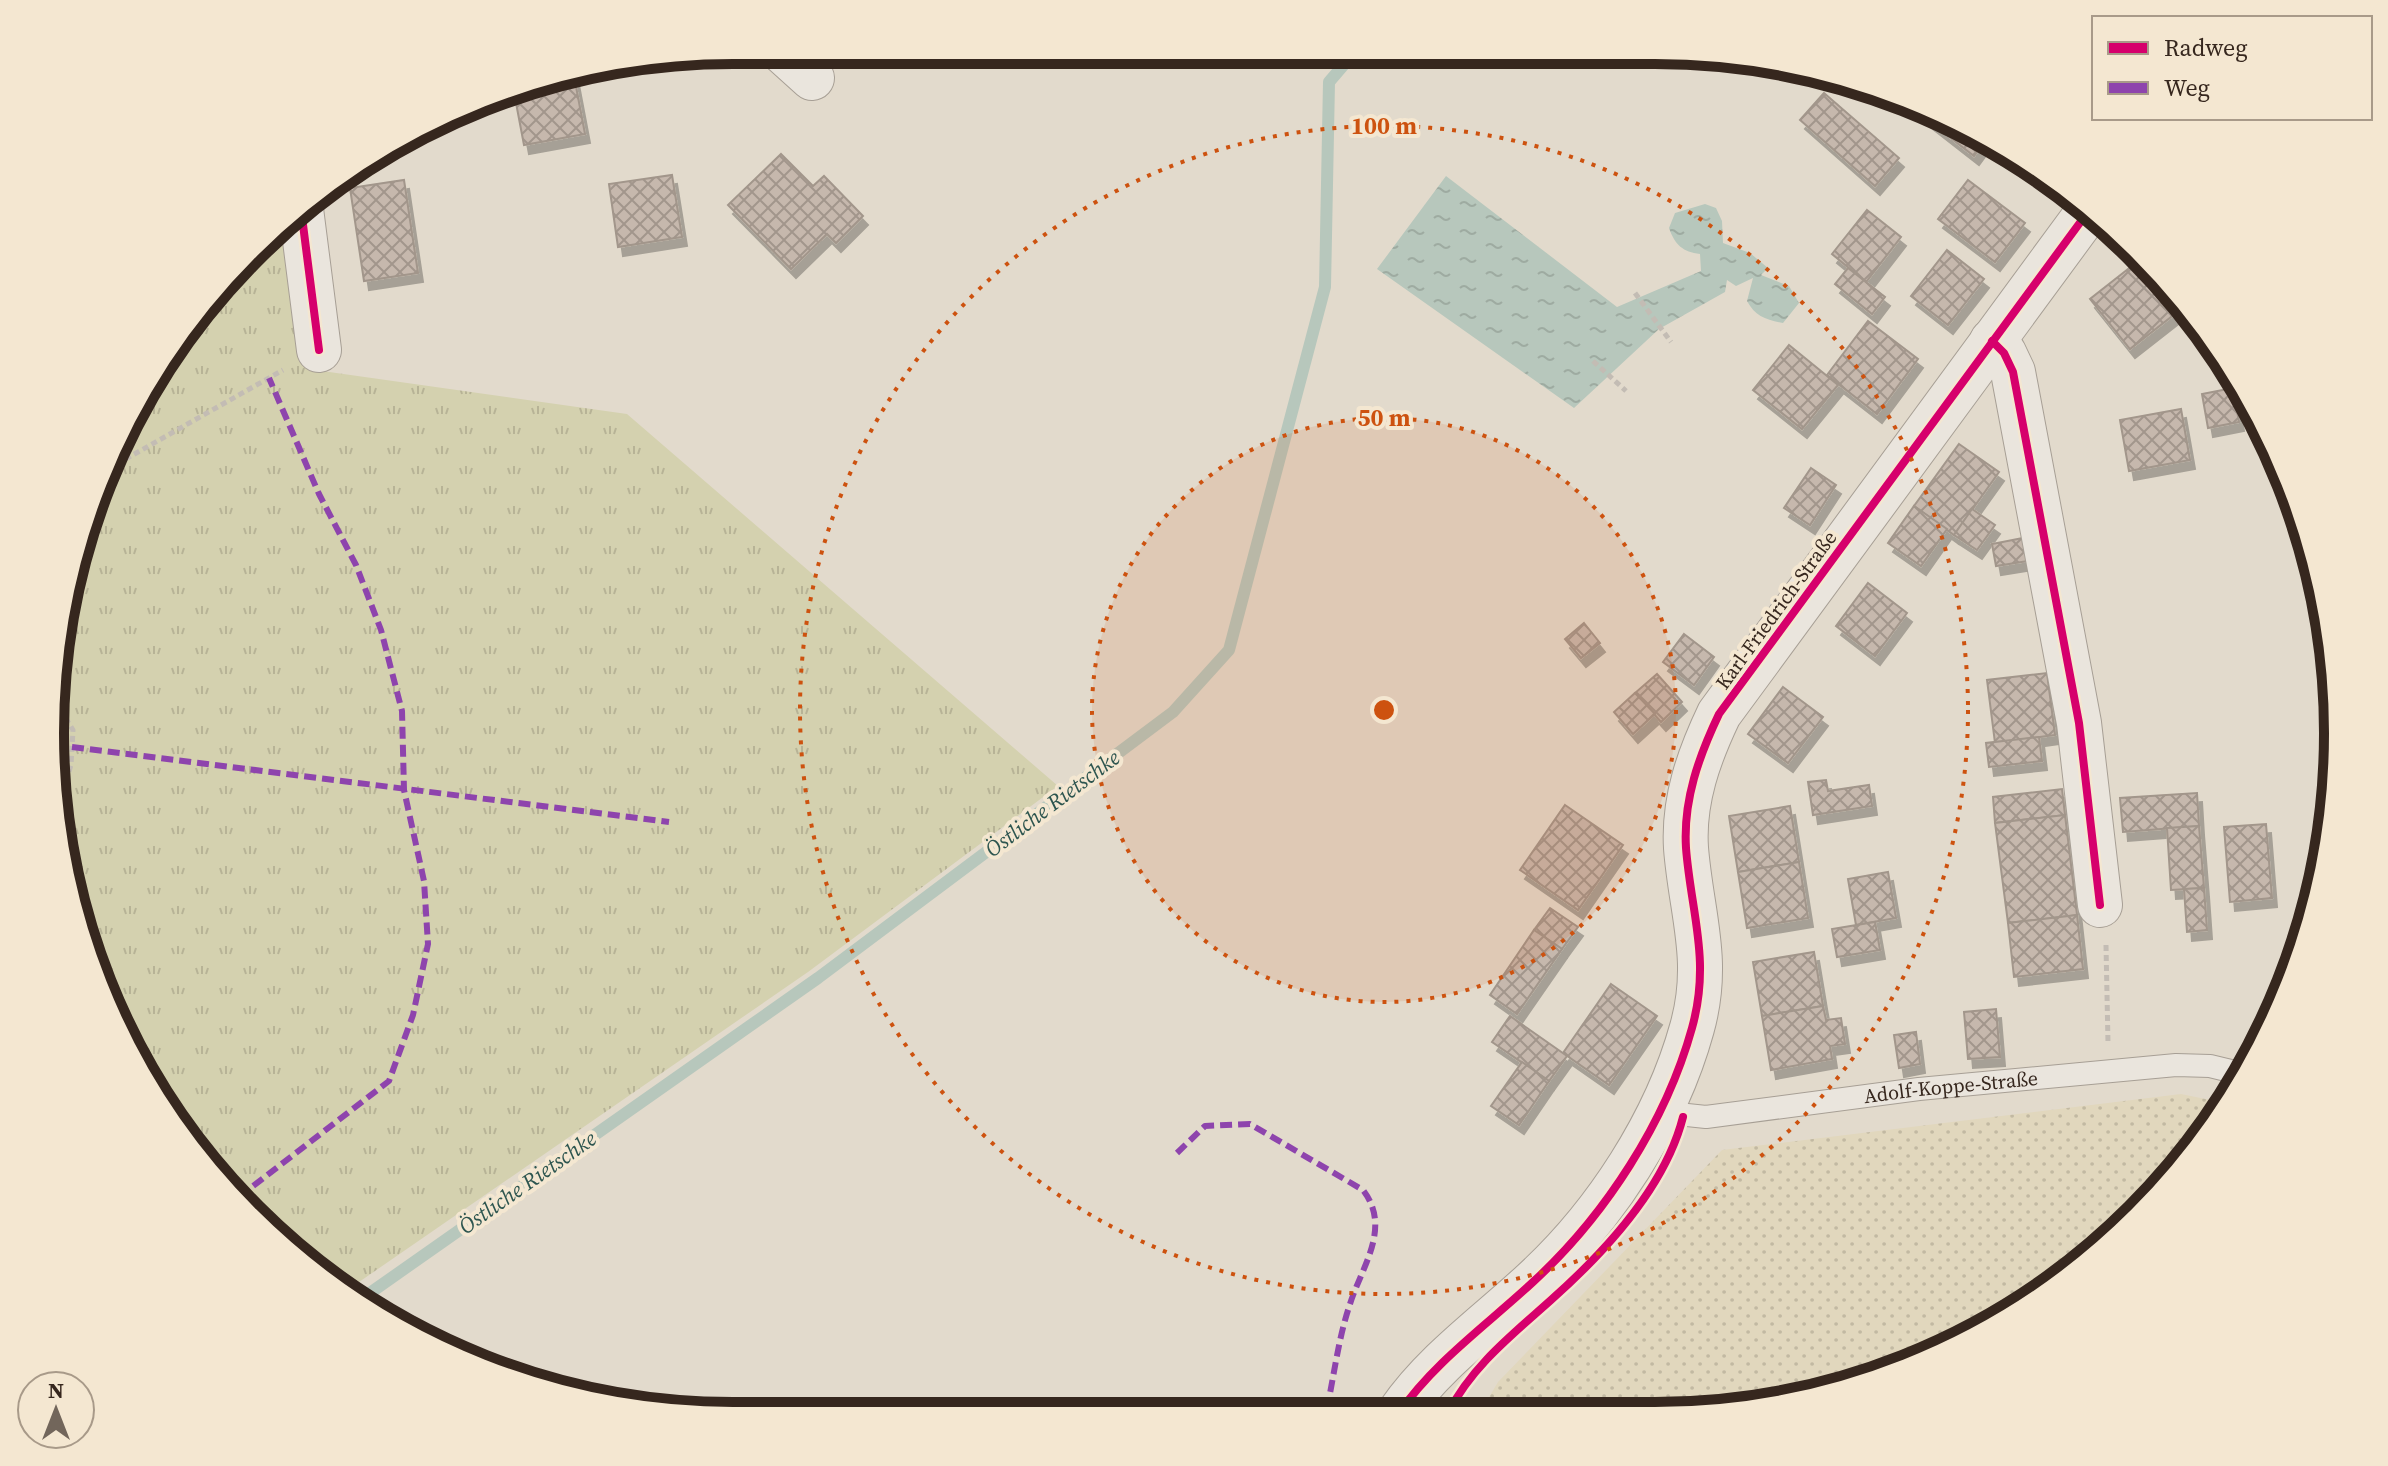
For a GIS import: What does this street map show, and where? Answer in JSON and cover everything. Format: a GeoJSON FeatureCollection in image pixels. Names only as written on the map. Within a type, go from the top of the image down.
{"type":"FeatureCollection","features":[{"type":"Feature","properties":{"kind":"street","name":"Karl-Friedrich-Straße"},"geometry":{"type":"LineString","coordinates":[[1408,1402],[1430,1375],[1536,1280],[1571,1244],[1609,1194],[1659,1112],[1679,1070],[1701,983],[1701,934],[1686,837],[1692,785],[1702,750],[1719,714],[2083,219]]}},
{"type":"Feature","properties":{"kind":"street"},"geometry":{"type":"LineString","coordinates":[[303,221],[319,350]]}},
{"type":"Feature","properties":{"kind":"street"},"geometry":{"type":"LineString","coordinates":[[1992,341],[2004,353],[2013,372],[2079,723],[2100,905]]}},
{"type":"Feature","properties":{"kind":"lane","name":"Adolf-Koppe-Straße"},"geometry":{"type":"LineString","coordinates":[[1659,1112],[1706,1117],[1919,1089],[2176,1065],[2210,1066],[2232,1071]]}},
{"type":"Feature","properties":{"kind":"path"},"geometry":{"type":"LineString","coordinates":[[1635,293],[1671,342]]}},
{"type":"Feature","properties":{"kind":"path"},"geometry":{"type":"LineString","coordinates":[[122,461],[319,350]]}},
{"type":"Feature","properties":{"kind":"path"},"geometry":{"type":"LineString","coordinates":[[1593,361],[1626,391]]}},
{"type":"Feature","properties":{"kind":"path"},"geometry":{"type":"LineString","coordinates":[[64,716],[73,730],[71,765],[66,782]]}},
{"type":"Feature","properties":{"kind":"path"},"geometry":{"type":"LineString","coordinates":[[2105,1072],[2109,1022],[2107,950]]}},
{"type":"Feature","properties":{"kind":"shaded area"},"geometry":{"type":"Polygon","coordinates":[[[2181,1094],[2214,1101],[2158,1174],[2096,1236],[2062,1264],[1990,1312],[1911,1351],[1828,1379],[1742,1396],[1699,1401],[1486,1402],[1498,1382],[1722,1150],[2181,1094]]]}},
{"type":"Feature","properties":{"kind":"green space"},"geometry":{"type":"Polygon","coordinates":[[[289,233],[308,369],[627,414],[1058,786],[808,972],[355,1285],[292,1236],[260,1206],[202,1140],[177,1105],[133,1029],[115,989],[87,906],[77,864],[65,777],[65,689],[70,646],[87,560],[115,477],[133,437],[177,361],[202,326],[230,292],[289,233]]]}},
{"type":"Feature","properties":{"kind":"water"},"geometry":{"type":"Polygon","coordinates":[[[1446,176],[1617,307],[1701,271],[1700,254],[1680,247],[1669,228],[1675,213],[1705,204],[1716,208],[1722,221],[1723,243],[1750,253],[1768,268],[1761,275],[1789,286],[1799,303],[1783,323],[1771,320],[1757,314],[1747,301],[1753,278],[1736,286],[1727,280],[1725,292],[1659,329],[1574,408],[1377,269],[1446,176]]]}},
{"type":"Feature","properties":{"kind":"building"},"geometry":{"type":"Polygon","coordinates":[[[575,83],[585,134],[524,145],[516,101],[575,83]]]}},
{"type":"Feature","properties":{"kind":"building"},"geometry":{"type":"Polygon","coordinates":[[[1824,93],[1899,158],[1875,186],[1800,120],[1824,93]]]}},
{"type":"Feature","properties":{"kind":"building"},"geometry":{"type":"Polygon","coordinates":[[[1936,126],[1980,148],[1974,156],[1936,126]]]}},
{"type":"Feature","properties":{"kind":"building"},"geometry":{"type":"Polygon","coordinates":[[[781,154],[813,186],[824,176],[863,216],[836,243],[827,234],[791,269],[728,205],[781,154]]]}},
{"type":"Feature","properties":{"kind":"building"},"geometry":{"type":"Polygon","coordinates":[[[672,175],[682,237],[618,247],[609,184],[672,175]]]}},
{"type":"Feature","properties":{"kind":"building"},"geometry":{"type":"Polygon","coordinates":[[[404,180],[418,273],[364,281],[350,188],[404,180]]]}},
{"type":"Feature","properties":{"kind":"building"},"geometry":{"type":"Polygon","coordinates":[[[1968,180],[2025,223],[1995,262],[1938,219],[1968,180]]]}},
{"type":"Feature","properties":{"kind":"building"},"geometry":{"type":"Polygon","coordinates":[[[1867,210],[1901,237],[1866,282],[1832,254],[1867,210]]]}},
{"type":"Feature","properties":{"kind":"building"},"geometry":{"type":"Polygon","coordinates":[[[1947,250],[1984,279],[1948,325],[1911,296],[1947,250]]]}},
{"type":"Feature","properties":{"kind":"building"},"geometry":{"type":"Polygon","coordinates":[[[2133,265],[2176,313],[2130,349],[2090,299],[2133,265]]]}},
{"type":"Feature","properties":{"kind":"building"},"geometry":{"type":"Polygon","coordinates":[[[1848,268],[1885,297],[1872,314],[1835,284],[1848,268]]]}},
{"type":"Feature","properties":{"kind":"building"},"geometry":{"type":"Polygon","coordinates":[[[1868,321],[1918,359],[1877,414],[1827,375],[1868,321]]]}},
{"type":"Feature","properties":{"kind":"building"},"geometry":{"type":"Polygon","coordinates":[[[1789,345],[1838,385],[1802,429],[1753,390],[1789,345]]]}},
{"type":"Feature","properties":{"kind":"building"},"geometry":{"type":"Polygon","coordinates":[[[2228,389],[2235,402],[2239,422],[2208,428],[2202,394],[2228,389]]]}},
{"type":"Feature","properties":{"kind":"building"},"geometry":{"type":"Polygon","coordinates":[[[2181,409],[2190,460],[2129,471],[2120,420],[2181,409]]]}},
{"type":"Feature","properties":{"kind":"building"},"geometry":{"type":"Polygon","coordinates":[[[1959,444],[1999,472],[1954,535],[1914,506],[1959,444]]]}},
{"type":"Feature","properties":{"kind":"building"},"geometry":{"type":"Polygon","coordinates":[[[1811,468],[1836,485],[1810,525],[1784,508],[1811,468]]]}},
{"type":"Feature","properties":{"kind":"building"},"geometry":{"type":"Polygon","coordinates":[[[1914,506],[1947,529],[1921,566],[1888,543],[1914,506]]]}},
{"type":"Feature","properties":{"kind":"building"},"geometry":{"type":"Polygon","coordinates":[[[1972,509],[1995,525],[1977,550],[1954,535],[1972,509]]]}},
{"type":"Feature","properties":{"kind":"building"},"geometry":{"type":"Polygon","coordinates":[[[2023,538],[2028,561],[1996,566],[1992,544],[2023,538]]]}},
{"type":"Feature","properties":{"kind":"building"},"geometry":{"type":"Polygon","coordinates":[[[1868,583],[1907,613],[1875,656],[1836,626],[1868,583]]]}},
{"type":"Feature","properties":{"kind":"building"},"geometry":{"type":"Polygon","coordinates":[[[1584,623],[1600,643],[1581,658],[1565,639],[1584,623]]]}},
{"type":"Feature","properties":{"kind":"building"},"geometry":{"type":"Polygon","coordinates":[[[1684,634],[1714,657],[1694,685],[1663,662],[1684,634]]]}},
{"type":"Feature","properties":{"kind":"building"},"geometry":{"type":"Polygon","coordinates":[[[2047,673],[2055,735],[1995,743],[1987,680],[2047,673]]]}},
{"type":"Feature","properties":{"kind":"building"},"geometry":{"type":"Polygon","coordinates":[[[1657,674],[1682,702],[1661,722],[1635,693],[1657,674]]]}},
{"type":"Feature","properties":{"kind":"building"},"geometry":{"type":"Polygon","coordinates":[[[1783,687],[1823,717],[1788,763],[1748,734],[1783,687]]]}},
{"type":"Feature","properties":{"kind":"building"},"geometry":{"type":"Polygon","coordinates":[[[1635,693],[1655,714],[1633,734],[1614,712],[1635,693]]]}},
{"type":"Feature","properties":{"kind":"building"},"geometry":{"type":"Polygon","coordinates":[[[2039,737],[2042,761],[1989,767],[1986,743],[2039,737]]]}},
{"type":"Feature","properties":{"kind":"building"},"geometry":{"type":"Polygon","coordinates":[[[1826,780],[1828,791],[1869,785],[1872,806],[1813,815],[1808,782],[1826,780]]]}},
{"type":"Feature","properties":{"kind":"building"},"geometry":{"type":"Polygon","coordinates":[[[2062,789],[2065,815],[1995,823],[1993,797],[2062,789]]]}},
{"type":"Feature","properties":{"kind":"building"},"geometry":{"type":"Polygon","coordinates":[[[2197,793],[2199,826],[2123,832],[2120,798],[2197,793]]]}},
{"type":"Feature","properties":{"kind":"building"},"geometry":{"type":"Polygon","coordinates":[[[1565,805],[1623,845],[1578,910],[1520,870],[1565,805]]]}},
{"type":"Feature","properties":{"kind":"building"},"geometry":{"type":"Polygon","coordinates":[[[1790,806],[1799,862],[1738,872],[1729,816],[1790,806]]]}},
{"type":"Feature","properties":{"kind":"building"},"geometry":{"type":"Polygon","coordinates":[[[2065,815],[2077,915],[2008,923],[1995,823],[2065,815]]]}},
{"type":"Feature","properties":{"kind":"building"},"geometry":{"type":"Polygon","coordinates":[[[2266,824],[2272,898],[2230,902],[2224,827],[2266,824]]]}},
{"type":"Feature","properties":{"kind":"building"},"geometry":{"type":"Polygon","coordinates":[[[2199,826],[2204,888],[2171,890],[2167,828],[2199,826]]]}},
{"type":"Feature","properties":{"kind":"building"},"geometry":{"type":"Polygon","coordinates":[[[1799,862],[1808,918],[1747,928],[1738,872],[1799,862]]]}},
{"type":"Feature","properties":{"kind":"building"},"geometry":{"type":"Polygon","coordinates":[[[1888,872],[1896,918],[1856,925],[1848,879],[1888,872]]]}},
{"type":"Feature","properties":{"kind":"building"},"geometry":{"type":"Polygon","coordinates":[[[2204,888],[2207,930],[2187,932],[2184,889],[2204,888]]]}},
{"type":"Feature","properties":{"kind":"building"},"geometry":{"type":"Polygon","coordinates":[[[1550,908],[1578,927],[1562,949],[1534,930],[1550,908]]]}},
{"type":"Feature","properties":{"kind":"building"},"geometry":{"type":"Polygon","coordinates":[[[2077,915],[2083,969],[2014,977],[2008,923],[2077,915]]]}},
{"type":"Feature","properties":{"kind":"building"},"geometry":{"type":"Polygon","coordinates":[[[1875,922],[1880,950],[1837,957],[1832,929],[1875,922]]]}},
{"type":"Feature","properties":{"kind":"building"},"geometry":{"type":"Polygon","coordinates":[[[1534,930],[1562,949],[1517,1014],[1490,995],[1534,930]]]}},
{"type":"Feature","properties":{"kind":"building"},"geometry":{"type":"Polygon","coordinates":[[[1814,952],[1823,1006],[1762,1016],[1753,962],[1814,952]]]}},
{"type":"Feature","properties":{"kind":"building"},"geometry":{"type":"Polygon","coordinates":[[[1611,984],[1657,1016],[1609,1085],[1563,1053],[1611,984]]]}},
{"type":"Feature","properties":{"kind":"building"},"geometry":{"type":"Polygon","coordinates":[[[1823,1006],[1826,1020],[1841,1018],[1845,1044],[1830,1046],[1832,1059],[1771,1070],[1762,1016],[1823,1006]]]}},
{"type":"Feature","properties":{"kind":"building"},"geometry":{"type":"Polygon","coordinates":[[[1996,1009],[2000,1057],[1968,1059],[1964,1012],[1996,1009]]]}},
{"type":"Feature","properties":{"kind":"building"},"geometry":{"type":"Polygon","coordinates":[[[1510,1016],[1567,1056],[1549,1081],[1492,1042],[1510,1016]]]}},
{"type":"Feature","properties":{"kind":"building"},"geometry":{"type":"Polygon","coordinates":[[[1916,1032],[1920,1064],[1899,1068],[1894,1035],[1916,1032]]]}},
{"type":"Feature","properties":{"kind":"building"},"geometry":{"type":"Polygon","coordinates":[[[1522,1062],[1549,1081],[1519,1125],[1491,1106],[1522,1062]]]}},
{"type":"Feature","properties":{"kind":"waterway","name":"Östliche Rietschke"},"geometry":{"type":"LineString","coordinates":[[369,1294],[818,978],[1173,712],[1229,650],[1325,287],[1329,82],[1344,64]]}},
{"type":"Feature","properties":{"kind":"marked path"},"geometry":{"type":"LineString","coordinates":[[246,1191],[389,1081],[413,1015],[428,944],[424,881],[404,790],[402,711],[381,630],[356,565],[319,494],[269,378]]}},
{"type":"Feature","properties":{"kind":"marked path"},"geometry":{"type":"LineString","coordinates":[[72,747],[669,822]]}},
{"type":"Feature","properties":{"kind":"marked path"},"geometry":{"type":"LineString","coordinates":[[1177,1153],[1205,1126],[1250,1124],[1363,1190],[1375,1218],[1375,1233],[1346,1317],[1328,1402]]}},
{"type":"Feature","properties":{"kind":"cycle path"},"geometry":{"type":"LineString","coordinates":[[1407,1402],[1445,1360],[1559,1256],[1585,1228],[1630,1166],[1681,1063],[1697,1003],[1700,958],[1688,872],[1687,813],[1694,779],[1719,714],[2083,219]]}},
{"type":"Feature","properties":{"kind":"cycle path"},"geometry":{"type":"LineString","coordinates":[[303,221],[319,350]]}},
{"type":"Feature","properties":{"kind":"cycle path"},"geometry":{"type":"LineString","coordinates":[[1992,341],[2004,353],[2013,372],[2079,723],[2100,905]]}},
{"type":"Feature","properties":{"kind":"cycle path"},"geometry":{"type":"LineString","coordinates":[[1454,1402],[1481,1366],[1612,1240],[1662,1169],[1683,1117]]}}]}
